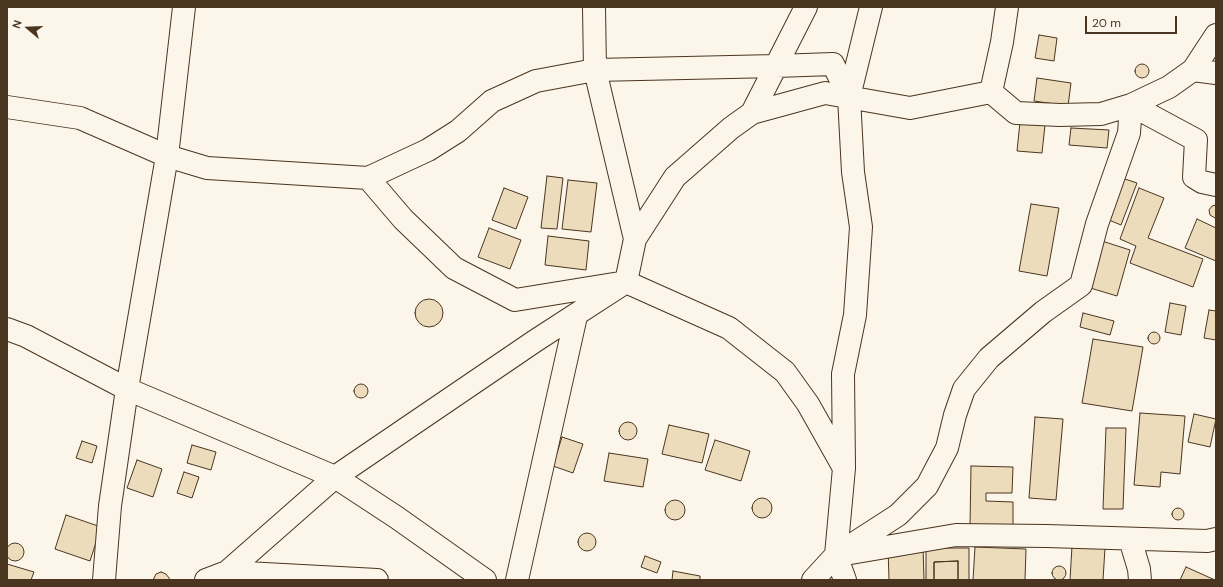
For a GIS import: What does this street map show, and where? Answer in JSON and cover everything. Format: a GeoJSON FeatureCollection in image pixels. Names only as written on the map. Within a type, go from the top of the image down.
{"type":"FeatureCollection","features":[{"type":"Feature","properties":{"kind":"street"},"geometry":{"type":"LineString","coordinates":[[104,580],[110,506],[127,390],[167,156],[184,7]]}},
{"type":"Feature","properties":{"kind":"street"},"geometry":{"type":"LineString","coordinates":[[594,7],[595,70],[635,239]]}},
{"type":"Feature","properties":{"kind":"street"},"geometry":{"type":"LineString","coordinates":[[752,113],[806,7]]}},
{"type":"Feature","properties":{"kind":"street"},"geometry":{"type":"LineString","coordinates":[[845,580],[836,555],[844,468],[843,374],[855,315],[861,227],[853,172],[849,97],[871,7]]}},
{"type":"Feature","properties":{"kind":"street"},"geometry":{"type":"LineString","coordinates":[[991,92],[1008,7]]}},
{"type":"Feature","properties":{"kind":"street"},"geometry":{"type":"LineString","coordinates":[[991,92],[1016,113],[1060,116],[1101,114],[1131,105],[1169,87],[1193,70],[1216,35]]}},
{"type":"Feature","properties":{"kind":"street"},"geometry":{"type":"LineString","coordinates":[[7,107],[80,118],[167,156],[207,168],[368,178],[428,150],[458,131],[492,101],[536,81],[595,70],[834,64],[849,97]]}},
{"type":"Feature","properties":{"kind":"street"},"geometry":{"type":"LineString","coordinates":[[1193,70],[1216,74]]}},
{"type":"Feature","properties":{"kind":"street"},"geometry":{"type":"LineString","coordinates":[[206,580],[227,572],[335,477],[626,282],[635,239],[675,178],[731,128],[752,113],[825,93],[910,108],[991,92]]}},
{"type":"Feature","properties":{"kind":"street"},"geometry":{"type":"LineString","coordinates":[[1131,105],[1196,140],[1194,177],[1202,182],[1216,185]]}},
{"type":"Feature","properties":{"kind":"street"},"geometry":{"type":"LineString","coordinates":[[813,580],[836,555],[898,515],[927,486],[947,448],[955,415],[964,389],[989,358],[1043,312],[1081,285],[1097,224],[1129,133],[1131,105]]}},
{"type":"Feature","properties":{"kind":"street"},"geometry":{"type":"LineString","coordinates":[[368,178],[402,219],[454,268],[515,300],[626,282],[730,328],[785,372],[808,404],[844,468]]}},
{"type":"Feature","properties":{"kind":"street"},"geometry":{"type":"LineString","coordinates":[[517,580],[576,316]]}},
{"type":"Feature","properties":{"kind":"street"},"geometry":{"type":"LineString","coordinates":[[7,329],[26,336],[127,390],[335,477],[396,517],[485,580]]}},
{"type":"Feature","properties":{"kind":"street"},"geometry":{"type":"LineString","coordinates":[[836,555],[956,535],[1207,541],[1216,539]]}},
{"type":"Feature","properties":{"kind":"street"},"geometry":{"type":"LineString","coordinates":[[1130,539],[1139,569],[1140,580]]}},
{"type":"Feature","properties":{"kind":"street"},"geometry":{"type":"LineString","coordinates":[[227,572],[377,580]]}},
{"type":"Feature","properties":{"kind":"building"},"geometry":{"type":"Polygon","coordinates":[[[1039,35],[1057,38],[1054,61],[1035,58],[1039,35]]]}},
{"type":"Feature","properties":{"kind":"building"},"geometry":{"type":"Polygon","coordinates":[[[1142,64],[1147,66],[1149,71],[1147,76],[1142,78],[1137,76],[1135,71],[1137,66],[1142,64]]]}},
{"type":"Feature","properties":{"kind":"building"},"geometry":{"type":"Polygon","coordinates":[[[1037,78],[1071,83],[1068,106],[1034,101],[1037,78]]]}},
{"type":"Feature","properties":{"kind":"building"},"geometry":{"type":"Polygon","coordinates":[[[1020,122],[1045,125],[1042,153],[1017,151],[1020,122]]]}},
{"type":"Feature","properties":{"kind":"building"},"geometry":{"type":"Polygon","coordinates":[[[1071,128],[1109,130],[1107,148],[1069,145],[1071,128]]]}},
{"type":"Feature","properties":{"kind":"building"},"geometry":{"type":"Polygon","coordinates":[[[547,176],[563,178],[557,229],[541,228],[547,176]]]}},
{"type":"Feature","properties":{"kind":"building"},"geometry":{"type":"Polygon","coordinates":[[[1119,177],[1137,183],[1121,225],[1104,218],[1119,177]]]}},
{"type":"Feature","properties":{"kind":"building"},"geometry":{"type":"Polygon","coordinates":[[[568,180],[597,183],[591,232],[562,229],[568,180]]]}},
{"type":"Feature","properties":{"kind":"building"},"geometry":{"type":"Polygon","coordinates":[[[504,188],[528,197],[516,229],[492,220],[504,188]]]}},
{"type":"Feature","properties":{"kind":"building"},"geometry":{"type":"Polygon","coordinates":[[[1139,188],[1164,198],[1148,238],[1203,259],[1193,287],[1130,263],[1136,246],[1120,239],[1139,188]]]}},
{"type":"Feature","properties":{"kind":"building"},"geometry":{"type":"Polygon","coordinates":[[[1031,204],[1059,208],[1047,276],[1019,271],[1031,204]]]}},
{"type":"Feature","properties":{"kind":"building"},"geometry":{"type":"Polygon","coordinates":[[[1216,205],[1215,218],[1210,215],[1209,210],[1212,206],[1216,205]]]}},
{"type":"Feature","properties":{"kind":"building"},"geometry":{"type":"Polygon","coordinates":[[[1197,219],[1216,228],[1216,261],[1185,248],[1197,219]]]}},
{"type":"Feature","properties":{"kind":"building"},"geometry":{"type":"Polygon","coordinates":[[[489,228],[521,240],[510,269],[478,257],[489,228]]]}},
{"type":"Feature","properties":{"kind":"building"},"geometry":{"type":"Polygon","coordinates":[[[548,236],[589,241],[586,270],[545,265],[548,236]]]}},
{"type":"Feature","properties":{"kind":"building"},"geometry":{"type":"Polygon","coordinates":[[[1102,241],[1130,250],[1117,296],[1087,287],[1102,241]]]}},
{"type":"Feature","properties":{"kind":"building"},"geometry":{"type":"Polygon","coordinates":[[[429,299],[439,303],[443,313],[439,323],[429,327],[419,323],[415,313],[419,303],[429,299]]]}},
{"type":"Feature","properties":{"kind":"building"},"geometry":{"type":"Polygon","coordinates":[[[1170,303],[1186,306],[1181,335],[1165,332],[1170,303]]]}},
{"type":"Feature","properties":{"kind":"building"},"geometry":{"type":"Polygon","coordinates":[[[1209,310],[1216,311],[1216,340],[1204,338],[1209,310]]]}},
{"type":"Feature","properties":{"kind":"building"},"geometry":{"type":"Polygon","coordinates":[[[1083,313],[1114,321],[1110,335],[1080,327],[1083,313]]]}},
{"type":"Feature","properties":{"kind":"building"},"geometry":{"type":"Polygon","coordinates":[[[1156,332],[1159,333],[1159,343],[1152,344],[1149,343],[1148,336],[1149,333],[1156,332]]]}},
{"type":"Feature","properties":{"kind":"building"},"geometry":{"type":"Polygon","coordinates":[[[1093,339],[1143,347],[1132,411],[1082,403],[1093,339]]]}},
{"type":"Feature","properties":{"kind":"building"},"geometry":{"type":"Polygon","coordinates":[[[358,384],[364,384],[368,388],[368,394],[364,398],[358,398],[354,394],[354,388],[358,384]]]}},
{"type":"Feature","properties":{"kind":"building"},"geometry":{"type":"Polygon","coordinates":[[[1140,413],[1185,416],[1180,474],[1161,472],[1160,487],[1134,485],[1140,413]]]}},
{"type":"Feature","properties":{"kind":"building"},"geometry":{"type":"Polygon","coordinates":[[[1194,414],[1216,419],[1210,447],[1188,442],[1194,414]]]}},
{"type":"Feature","properties":{"kind":"building"},"geometry":{"type":"Polygon","coordinates":[[[1035,417],[1063,419],[1056,500],[1029,498],[1035,417]]]}},
{"type":"Feature","properties":{"kind":"building"},"geometry":{"type":"Polygon","coordinates":[[[628,422],[634,425],[637,431],[634,437],[628,440],[622,437],[619,431],[622,425],[628,422]]]}},
{"type":"Feature","properties":{"kind":"building"},"geometry":{"type":"Polygon","coordinates":[[[669,425],[709,434],[702,463],[662,454],[669,425]]]}},
{"type":"Feature","properties":{"kind":"building"},"geometry":{"type":"Polygon","coordinates":[[[1106,428],[1126,428],[1123,509],[1103,509],[1106,428]]]}},
{"type":"Feature","properties":{"kind":"building"},"geometry":{"type":"Polygon","coordinates":[[[562,437],[583,444],[573,473],[553,466],[562,437]]]}},
{"type":"Feature","properties":{"kind":"building"},"geometry":{"type":"Polygon","coordinates":[[[715,440],[750,451],[741,481],[705,470],[715,440]]]}},
{"type":"Feature","properties":{"kind":"building"},"geometry":{"type":"Polygon","coordinates":[[[82,441],[97,446],[92,463],[76,458],[82,441]]]}},
{"type":"Feature","properties":{"kind":"building"},"geometry":{"type":"Polygon","coordinates":[[[192,445],[216,452],[211,470],[187,463],[192,445]]]}},
{"type":"Feature","properties":{"kind":"building"},"geometry":{"type":"Polygon","coordinates":[[[609,453],[648,459],[643,487],[604,481],[609,453]]]}},
{"type":"Feature","properties":{"kind":"building"},"geometry":{"type":"Polygon","coordinates":[[[137,460],[162,469],[153,497],[127,488],[137,460]]]}},
{"type":"Feature","properties":{"kind":"building"},"geometry":{"type":"Polygon","coordinates":[[[971,466],[1013,467],[1012,493],[986,493],[986,501],[1013,502],[1013,527],[970,527],[971,466]]]}},
{"type":"Feature","properties":{"kind":"building"},"geometry":{"type":"Polygon","coordinates":[[[184,472],[199,477],[192,498],[177,493],[184,472]]]}},
{"type":"Feature","properties":{"kind":"building"},"geometry":{"type":"Polygon","coordinates":[[[762,498],[769,501],[772,508],[769,515],[762,518],[755,515],[752,508],[755,501],[762,498]]]}},
{"type":"Feature","properties":{"kind":"building"},"geometry":{"type":"Polygon","coordinates":[[[671,500],[679,500],[685,506],[685,514],[679,520],[671,520],[665,514],[665,506],[671,500]]]}},
{"type":"Feature","properties":{"kind":"building"},"geometry":{"type":"Polygon","coordinates":[[[1180,508],[1183,509],[1183,519],[1176,520],[1173,519],[1172,512],[1173,509],[1180,508]]]}},
{"type":"Feature","properties":{"kind":"building"},"geometry":{"type":"Polygon","coordinates":[[[66,515],[101,527],[90,561],[55,549],[66,515]]]}},
{"type":"Feature","properties":{"kind":"building"},"geometry":{"type":"Polygon","coordinates":[[[587,533],[593,536],[596,542],[593,548],[587,551],[581,548],[578,542],[581,536],[587,533]]]}},
{"type":"Feature","properties":{"kind":"building"},"geometry":{"type":"Polygon","coordinates":[[[11,543],[19,543],[24,548],[22,559],[19,561],[11,561],[6,556],[6,548],[11,543]]]}},
{"type":"Feature","properties":{"kind":"building"},"geometry":{"type":"Polygon","coordinates":[[[923,546],[924,580],[889,580],[888,547],[923,546]]]}},
{"type":"Feature","properties":{"kind":"building"},"geometry":{"type":"Polygon","coordinates":[[[1072,546],[1105,548],[1103,580],[1070,580],[1072,546]]]}},
{"type":"Feature","properties":{"kind":"building"},"geometry":{"type":"Polygon","coordinates":[[[975,547],[1026,549],[1025,580],[973,580],[975,547]]]}},
{"type":"Feature","properties":{"kind":"building"},"geometry":{"type":"Polygon","coordinates":[[[926,548],[969,548],[969,580],[958,580],[958,561],[934,562],[934,580],[926,580],[926,548]]]}},
{"type":"Feature","properties":{"kind":"building"},"geometry":{"type":"Polygon","coordinates":[[[645,556],[661,562],[657,573],[641,567],[645,556]]]}},
{"type":"Feature","properties":{"kind":"building"},"geometry":{"type":"Polygon","coordinates":[[[958,561],[958,580],[934,580],[934,562],[958,561]]]}},
{"type":"Feature","properties":{"kind":"building"},"geometry":{"type":"Polygon","coordinates":[[[7,564],[34,572],[31,580],[7,580],[7,564]]]}},
{"type":"Feature","properties":{"kind":"building"},"geometry":{"type":"Polygon","coordinates":[[[1056,566],[1062,566],[1066,570],[1066,576],[1062,580],[1056,580],[1052,576],[1052,570],[1056,566]]]}},
{"type":"Feature","properties":{"kind":"building"},"geometry":{"type":"Polygon","coordinates":[[[1186,567],[1215,580],[1180,580],[1186,567]]]}},
{"type":"Feature","properties":{"kind":"building"},"geometry":{"type":"Polygon","coordinates":[[[673,571],[700,576],[700,580],[672,580],[673,571]]]}},
{"type":"Feature","properties":{"kind":"building"},"geometry":{"type":"Polygon","coordinates":[[[161,572],[166,574],[170,580],[153,580],[156,574],[161,572]]]}}]}
